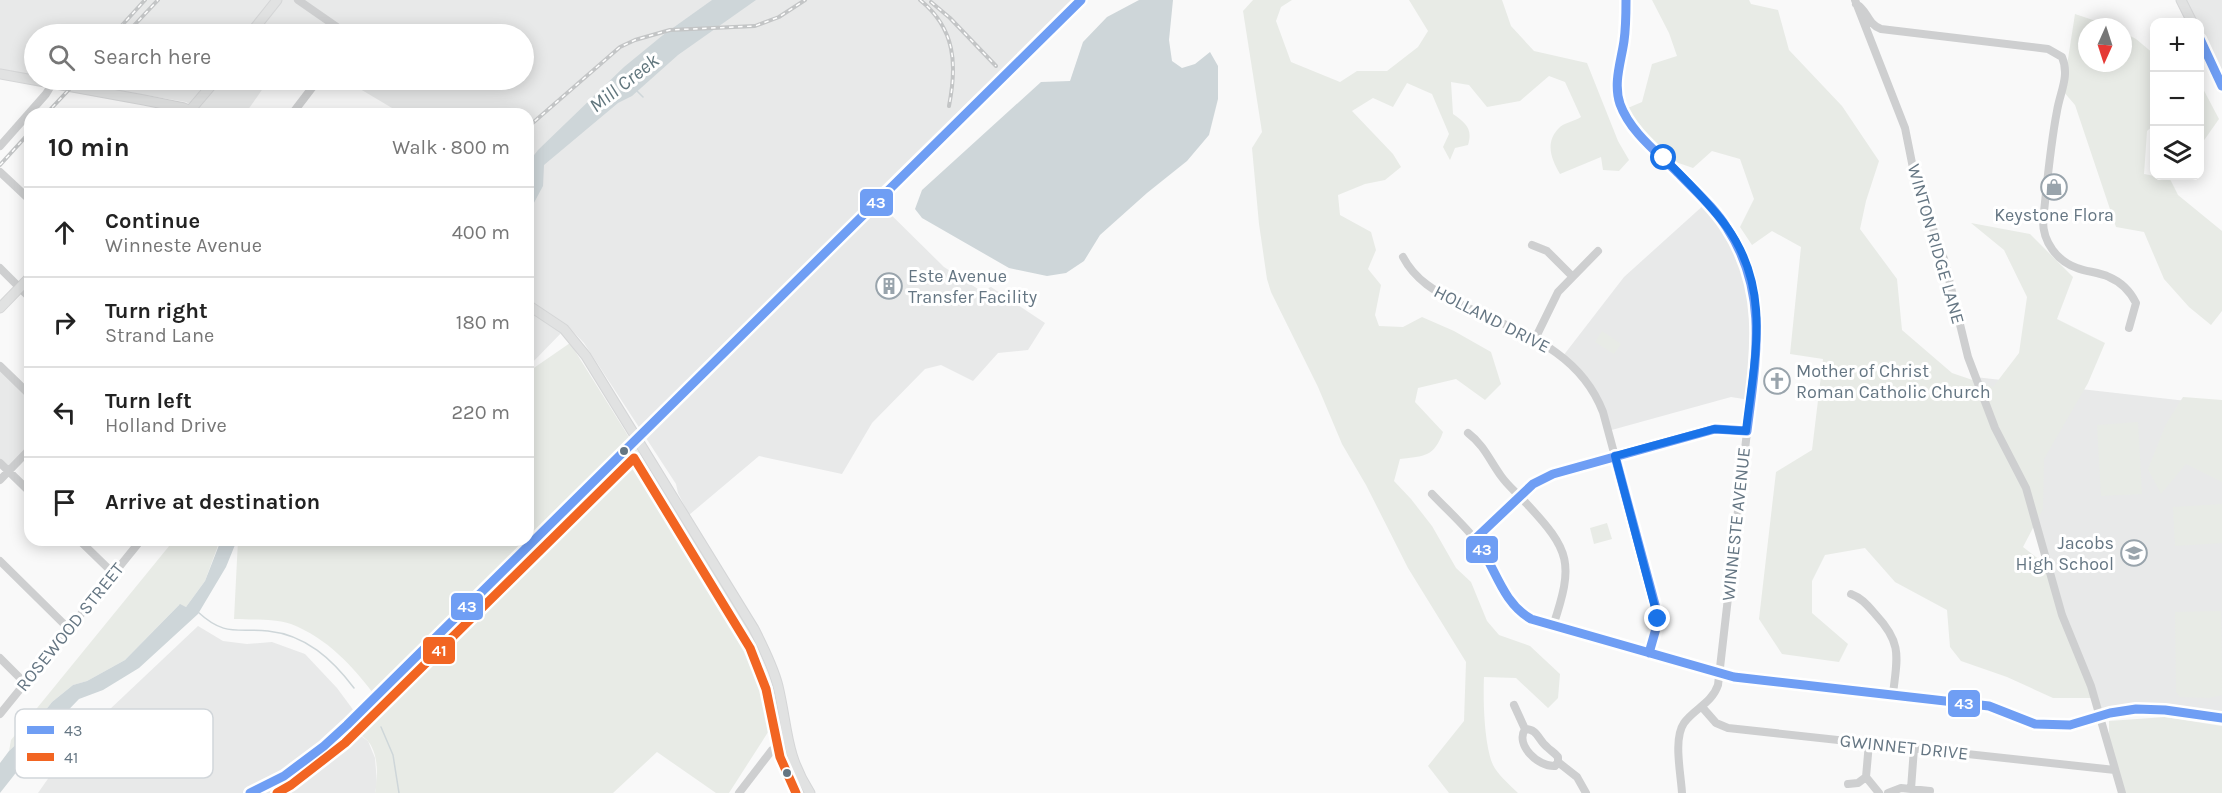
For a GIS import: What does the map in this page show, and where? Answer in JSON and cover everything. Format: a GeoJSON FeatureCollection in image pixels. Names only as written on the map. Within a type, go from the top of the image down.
{"type":"FeatureCollection","features":[{"type":"Feature","properties":{"kind":"main road"},"geometry":{"type":"LineString","coordinates":[[258,24],[277,0]]}},
{"type":"Feature","properties":{"kind":"main road"},"geometry":{"type":"LineString","coordinates":[[2181,0],[2190,18]]}},
{"type":"Feature","properties":{"kind":"main road"},"geometry":{"type":"LineString","coordinates":[[2204,49],[2222,86]]}},
{"type":"Feature","properties":{"kind":"main road"},"geometry":{"type":"LineString","coordinates":[[0,74],[24,79]]}},
{"type":"Feature","properties":{"kind":"main road"},"geometry":{"type":"LineString","coordinates":[[81,90],[168,108]]}},
{"type":"Feature","properties":{"kind":"main road"},"geometry":{"type":"LineString","coordinates":[[196,108],[209,90]]}},
{"type":"Feature","properties":{"kind":"main road"},"geometry":{"type":"LineString","coordinates":[[0,308],[24,284]]}},
{"type":"Feature","properties":{"kind":"main road"},"geometry":{"type":"LineString","coordinates":[[534,309],[564,329],[586,356],[754,629],[777,683],[788,745],[797,770],[810,793]]}},
{"type":"Feature","properties":{"kind":"street"},"geometry":{"type":"LineString","coordinates":[[298,0],[333,24]]}},
{"type":"Feature","properties":{"kind":"street"},"geometry":{"type":"LineString","coordinates":[[534,540],[1081,0]]}},
{"type":"Feature","properties":{"kind":"street","name":"WINNESTE AVENUE"},"geometry":{"type":"LineString","coordinates":[[1626,0],[1625,30],[1617,83],[1623,110],[1639,132],[1726,226],[1741,250],[1752,281],[1758,309],[1758,336],[1719,673],[1714,694],[1685,721],[1680,735],[1682,793]]}},
{"type":"Feature","properties":{"kind":"street"},"geometry":{"type":"LineString","coordinates":[[1855,2],[1864,9],[1872,24],[1881,29],[2048,49],[2062,57],[2066,67],[2065,80],[2053,135],[2043,221],[2044,235],[2051,248],[2065,261],[2077,268],[2106,275],[2127,290],[2136,303],[2129,328]]}},
{"type":"Feature","properties":{"kind":"street","name":"WINTON RIDGE LANE"},"geometry":{"type":"LineString","coordinates":[[1855,2],[1905,128],[1915,178],[1944,259],[1975,377],[1995,428],[2026,488],[2062,615],[2091,687],[2122,793]]}},
{"type":"Feature","properties":{"kind":"street"},"geometry":{"type":"LineString","coordinates":[[34,108],[48,90]]}},
{"type":"Feature","properties":{"kind":"street"},"geometry":{"type":"LineString","coordinates":[[297,108],[310,90]]}},
{"type":"Feature","properties":{"kind":"street"},"geometry":{"type":"LineString","coordinates":[[0,146],[24,119]]}},
{"type":"Feature","properties":{"kind":"street"},"geometry":{"type":"LineString","coordinates":[[0,172],[24,194]]}},
{"type":"Feature","properties":{"kind":"street"},"geometry":{"type":"LineString","coordinates":[[1532,245],[1547,252],[1572,276]]}},
{"type":"Feature","properties":{"kind":"street"},"geometry":{"type":"LineString","coordinates":[[1535,339],[1558,292],[1598,251]]}},
{"type":"Feature","properties":{"kind":"street","name":"HOLLAND DRIVE"},"geometry":{"type":"LineString","coordinates":[[1403,257],[1407,265],[1437,292],[1535,339],[1563,356],[1587,381],[1603,412],[1657,612],[1657,625],[1649,653]]}},
{"type":"Feature","properties":{"kind":"street"},"geometry":{"type":"LineString","coordinates":[[0,268],[24,292]]}},
{"type":"Feature","properties":{"kind":"street"},"geometry":{"type":"LineString","coordinates":[[0,366],[24,389]]}},
{"type":"Feature","properties":{"kind":"street"},"geometry":{"type":"LineString","coordinates":[[1475,539],[1519,496],[1546,476],[1714,429],[1746,431]]}},
{"type":"Feature","properties":{"kind":"street"},"geometry":{"type":"LineString","coordinates":[[1468,433],[1481,442],[1500,476],[1552,530],[1564,556],[1565,588],[1552,626]]}},
{"type":"Feature","properties":{"kind":"street"},"geometry":{"type":"LineString","coordinates":[[0,480],[24,456]]}},
{"type":"Feature","properties":{"kind":"street"},"geometry":{"type":"LineString","coordinates":[[0,464],[24,486]]}},
{"type":"Feature","properties":{"kind":"street"},"geometry":{"type":"LineString","coordinates":[[1432,494],[1475,539],[1490,561],[1504,594],[1513,606],[1524,616],[1552,626],[1734,677],[1989,706],[2035,724],[2070,725],[2122,711],[2153,709],[2222,718]]}},
{"type":"Feature","properties":{"kind":"street"},"geometry":{"type":"LineString","coordinates":[[85,546],[114,574]]}},
{"type":"Feature","properties":{"kind":"street","name":"ROSEWOOD STREET"},"geometry":{"type":"LineString","coordinates":[[0,714],[136,546]]}},
{"type":"Feature","properties":{"kind":"street"},"geometry":{"type":"LineString","coordinates":[[250,793],[284,776],[337,734],[528,546]]}},
{"type":"Feature","properties":{"kind":"street"},"geometry":{"type":"LineString","coordinates":[[0,561],[69,629]]}},
{"type":"Feature","properties":{"kind":"street"},"geometry":{"type":"LineString","coordinates":[[1851,594],[1861,598],[1886,625],[1893,637],[1897,658],[1893,694]]}},
{"type":"Feature","properties":{"kind":"street"},"geometry":{"type":"LineString","coordinates":[[0,658],[25,683]]}},
{"type":"Feature","properties":{"kind":"street"},"geometry":{"type":"LineString","coordinates":[[1514,705],[1525,729]]}},
{"type":"Feature","properties":{"kind":"street","name":"GWINNET DRIVE"},"geometry":{"type":"LineString","coordinates":[[1702,707],[1716,723],[1723,727],[2115,770]]}},
{"type":"Feature","properties":{"kind":"street"},"geometry":{"type":"LineString","coordinates":[[1525,729],[1536,732],[1546,747],[1558,757],[1558,762],[1577,777],[1586,793]]}},
{"type":"Feature","properties":{"kind":"street"},"geometry":{"type":"LineString","coordinates":[[1525,729],[1521,741],[1533,757],[1551,767],[1558,762]]}},
{"type":"Feature","properties":{"kind":"street"},"geometry":{"type":"LineString","coordinates":[[1869,743],[1866,777],[1879,793]]}},
{"type":"Feature","properties":{"kind":"street"},"geometry":{"type":"LineString","coordinates":[[739,793],[772,750],[788,745]]}},
{"type":"Feature","properties":{"kind":"street"},"geometry":{"type":"LineString","coordinates":[[1911,789],[1914,748]]}},
{"type":"Feature","properties":{"kind":"street"},"geometry":{"type":"LineString","coordinates":[[1848,784],[1858,783],[1866,777]]}},
{"type":"Feature","properties":{"kind":"street"},"geometry":{"type":"LineString","coordinates":[[1888,793],[1901,788],[1930,791]]}},
{"type":"Feature","properties":{"kind":"shaded area"},"geometry":{"type":"Polygon","coordinates":[[[0,0],[1072,0],[872,196],[944,267],[981,291],[991,287],[1045,323],[1028,350],[998,353],[973,381],[941,365],[925,369],[872,423],[842,474],[759,456],[689,515],[676,484],[584,343],[568,326],[534,361],[534,108],[392,108],[362,90],[534,90],[534,24],[24,24],[24,73],[0,69],[0,0]]]}},
{"type":"Feature","properties":{"kind":"shaded area"},"geometry":{"type":"Polygon","coordinates":[[[1253,0],[1292,0],[1281,7],[1276,21],[1291,62],[1340,82],[1357,71],[1387,71],[1418,47],[1428,31],[1409,0],[1502,0],[1511,26],[1534,51],[1587,63],[1618,141],[1629,160],[1619,171],[1603,170],[1601,157],[1560,174],[1551,151],[1554,134],[1561,126],[1581,117],[1565,82],[1549,76],[1520,101],[1487,107],[1469,85],[1451,82],[1453,114],[1465,124],[1470,135],[1468,145],[1455,148],[1450,160],[1443,147],[1449,134],[1432,94],[1407,83],[1393,107],[1373,98],[1352,111],[1393,154],[1401,167],[1385,180],[1365,184],[1338,195],[1340,215],[1371,232],[1376,250],[1368,269],[1381,285],[1375,315],[1379,326],[1403,327],[1422,317],[1454,331],[1491,352],[1501,384],[1485,400],[1456,379],[1418,388],[1415,402],[1443,432],[1436,446],[1428,454],[1400,459],[1394,481],[1432,526],[1456,568],[1471,582],[1487,621],[1499,635],[1530,646],[1560,674],[1558,698],[1548,708],[1516,678],[1484,677],[1485,722],[1490,756],[1493,765],[1504,780],[1518,793],[1449,793],[1428,766],[1464,721],[1466,662],[1408,568],[1366,485],[1342,444],[1318,387],[1271,292],[1259,224],[1252,148],[1262,132],[1243,11],[1253,0]]]}},
{"type":"Feature","properties":{"kind":"shaded area"},"geometry":{"type":"Polygon","coordinates":[[[1652,0],[1749,0],[1751,4],[1778,10],[1789,50],[1842,106],[1879,161],[1860,229],[1897,279],[1902,330],[1952,373],[1993,387],[2019,353],[2027,297],[2004,250],[1971,223],[2030,234],[2073,277],[2057,319],[2105,343],[2088,383],[2044,459],[2043,509],[2023,547],[2049,567],[2094,698],[2053,698],[2007,677],[1961,661],[1950,647],[1947,610],[1895,582],[1865,548],[1825,555],[1812,581],[1812,613],[1848,644],[1839,662],[1782,654],[1759,619],[1776,472],[1812,450],[1823,359],[1790,354],[1801,247],[1772,231],[1752,245],[1740,227],[1754,199],[1740,159],[1712,151],[1693,168],[1664,158],[1623,110],[1642,102],[1652,64],[1677,56],[1669,33],[1652,0]]]}},
{"type":"Feature","properties":{"kind":"shaded area"},"geometry":{"type":"Polygon","coordinates":[[[2181,0],[2222,0],[2222,86],[2204,48],[2204,18],[2190,18],[2181,0]]]}},
{"type":"Feature","properties":{"kind":"shaded area"},"geometry":{"type":"Polygon","coordinates":[[[2075,14],[2087,18],[2078,18],[2078,72],[2132,72],[2132,37],[2150,51],[2150,128],[2147,131],[2144,174],[2150,175],[2150,180],[2170,180],[2178,195],[2222,231],[2222,311],[2211,325],[2189,307],[2164,279],[2144,232],[2116,227],[2075,105],[2063,91],[2075,14]]]}},
{"type":"Feature","properties":{"kind":"shaded area"},"geometry":{"type":"Polygon","coordinates":[[[116,90],[262,90],[249,108],[196,108],[186,102],[116,90]]]}},
{"type":"Feature","properties":{"kind":"shaded area"},"geometry":{"type":"Polygon","coordinates":[[[2204,91],[2219,119],[2204,140],[2204,91]]]}},
{"type":"Feature","properties":{"kind":"shaded area"},"geometry":{"type":"Polygon","coordinates":[[[1706,203],[1734,238],[1758,309],[1750,400],[1731,397],[1608,431],[1599,401],[1563,356],[1624,277],[1706,203]]]}},
{"type":"Feature","properties":{"kind":"shaded area"},"geometry":{"type":"Polygon","coordinates":[[[1602,331],[1621,344],[1614,354],[1595,342],[1602,331]]]}},
{"type":"Feature","properties":{"kind":"shaded area"},"geometry":{"type":"Polygon","coordinates":[[[570,343],[754,637],[771,683],[779,715],[729,793],[716,793],[657,752],[613,793],[375,793],[377,773],[374,752],[367,740],[347,725],[376,697],[358,674],[328,645],[291,624],[234,619],[238,546],[534,546],[534,368],[570,343]]]}},
{"type":"Feature","properties":{"kind":"shaded area"},"geometry":{"type":"Polygon","coordinates":[[[0,366],[24,389],[24,455],[8,472],[0,463],[0,366]]]}},
{"type":"Feature","properties":{"kind":"shaded area","name":"Jacobs High School"},"geometry":{"type":"Polygon","coordinates":[[[1975,377],[2222,405],[2222,718],[2153,709],[2099,717],[2072,639],[2036,516],[1975,377]]]}},
{"type":"Feature","properties":{"kind":"shaded area"},"geometry":{"type":"Polygon","coordinates":[[[2183,397],[2222,400],[2222,482],[2186,464],[2161,494],[2148,469],[2166,424],[2183,397]]]}},
{"type":"Feature","properties":{"kind":"shaded area"},"geometry":{"type":"Polygon","coordinates":[[[2138,422],[2142,494],[2101,496],[2097,425],[2138,422]]]}},
{"type":"Feature","properties":{"kind":"shaded area"},"geometry":{"type":"Polygon","coordinates":[[[2222,504],[2222,543],[2175,546],[2173,507],[2222,504]]]}},
{"type":"Feature","properties":{"kind":"shaded area"},"geometry":{"type":"Polygon","coordinates":[[[1607,523],[1612,539],[1594,544],[1590,528],[1607,523]]]}},
{"type":"Feature","properties":{"kind":"shaded area"},"geometry":{"type":"Polygon","coordinates":[[[169,546],[218,546],[205,581],[186,607],[179,605],[125,660],[87,681],[73,685],[46,709],[36,709],[169,546]]]}},
{"type":"Feature","properties":{"kind":"shaded area"},"geometry":{"type":"Polygon","coordinates":[[[2221,611],[2222,695],[2209,698],[2180,697],[2176,692],[2175,612],[2221,611]]]}},
{"type":"Feature","properties":{"kind":"shaded area"},"geometry":{"type":"Polygon","coordinates":[[[198,626],[223,641],[247,644],[272,642],[305,654],[337,688],[357,715],[354,731],[368,741],[375,758],[377,783],[375,793],[38,793],[48,778],[213,778],[213,709],[110,709],[198,626]]]}},
{"type":"Feature","properties":{"kind":"shaded area"},"geometry":{"type":"Polygon","coordinates":[[[2165,717],[2222,726],[2222,793],[2124,793],[2109,739],[2109,721],[2165,717]]]}},
{"type":"Feature","properties":{"kind":"shaded area"},"geometry":{"type":"Polygon","coordinates":[[[15,735],[15,745],[9,751],[11,740],[15,735]]]}},
{"type":"Feature","properties":{"kind":"water","name":"Mill Creek"},"geometry":{"type":"Polygon","coordinates":[[[712,0],[756,0],[678,55],[632,96],[618,103],[544,165],[543,186],[534,203],[534,155],[624,67],[663,35],[712,0]]]}},
{"type":"Feature","properties":{"kind":"water"},"geometry":{"type":"Polygon","coordinates":[[[1139,0],[1173,0],[1169,40],[1172,61],[1182,68],[1195,64],[1210,52],[1218,66],[1218,99],[1209,135],[1187,161],[1100,235],[1084,261],[1066,273],[1047,276],[1009,268],[922,218],[915,209],[922,190],[1041,82],[1070,81],[1083,42],[1107,17],[1139,0]]]}},
{"type":"Feature","properties":{"kind":"water"},"geometry":{"type":"Polygon","coordinates":[[[219,546],[235,546],[226,567],[198,614],[139,668],[103,690],[79,699],[69,709],[46,709],[73,685],[87,681],[125,660],[180,604],[186,607],[205,581],[219,546]]]}},
{"type":"Feature","properties":{"kind":"water"},"geometry":{"type":"Polygon","coordinates":[[[15,745],[15,774],[0,793],[0,763],[15,745]]]}},
{"type":"Feature","properties":{"kind":"waterway","name":"Mill Creek"},"geometry":{"type":"LineString","coordinates":[[637,91],[643,97]]}},
{"type":"Feature","properties":{"kind":"waterway"},"geometry":{"type":"LineString","coordinates":[[198,612],[207,620],[224,628],[282,633],[306,643],[337,667],[354,688]]}},
{"type":"Feature","properties":{"kind":"waterway"},"geometry":{"type":"LineString","coordinates":[[381,727],[393,755],[399,793]]}},
{"type":"Feature","properties":{"kind":"railway"},"geometry":{"type":"LineString","coordinates":[[123,24],[145,0]]}},
{"type":"Feature","properties":{"kind":"railway"},"geometry":{"type":"LineString","coordinates":[[135,24],[158,0]]}},
{"type":"Feature","properties":{"kind":"railway"},"geometry":{"type":"LineString","coordinates":[[534,122],[620,47],[635,40],[670,30],[755,26],[779,17],[805,0]]}},
{"type":"Feature","properties":{"kind":"railway"},"geometry":{"type":"LineString","coordinates":[[920,0],[941,23],[951,48],[953,76],[949,106]]}},
{"type":"Feature","properties":{"kind":"railway"},"geometry":{"type":"LineString","coordinates":[[931,2],[950,18],[996,66]]}},
{"type":"Feature","properties":{"kind":"railway"},"geometry":{"type":"LineString","coordinates":[[52,108],[69,90]]}},
{"type":"Feature","properties":{"kind":"railway"},"geometry":{"type":"LineString","coordinates":[[0,165],[24,139]]}},
{"type":"Feature","properties":{"kind":"transit line","name":"43"},"geometry":{"type":"LineString","coordinates":[[534,540],[1081,0]]}},
{"type":"Feature","properties":{"kind":"transit line","name":"43"},"geometry":{"type":"LineString","coordinates":[[1626,0],[1625,36],[1617,80],[1620,104],[1637,133],[1704,199],[1722,220],[1740,252],[1749,277],[1754,301],[1756,352],[1747,431],[1715,429],[1553,474],[1533,484],[1475,539],[1512,603],[1531,619],[1734,677],[1989,706],[2035,724],[2070,725],[2110,713],[2136,709],[2165,710],[2222,718]]}},
{"type":"Feature","properties":{"kind":"transit line","name":"43"},"geometry":{"type":"LineString","coordinates":[[2204,48],[2222,86]]}},
{"type":"Feature","properties":{"kind":"transit line","name":"43"},"geometry":{"type":"LineString","coordinates":[[1615,456],[1657,612],[1657,625],[1649,653]]}},
{"type":"Feature","properties":{"kind":"transit line","name":"41"},"geometry":{"type":"LineString","coordinates":[[277,793],[291,785],[345,743],[634,458],[750,648],[766,689],[780,757],[796,793]]}},
{"type":"Feature","properties":{"kind":"transit line","name":"43"},"geometry":{"type":"LineString","coordinates":[[250,793],[284,776],[324,746],[528,546]]}},
{"type":"Feature","properties":{"kind":"place","name":"Keystone Flora"},"geometry":{"type":"Point","coordinates":[2054,187]}},
{"type":"Feature","properties":{"kind":"place","name":"Este Avenue Transfer Facility"},"geometry":{"type":"Point","coordinates":[889,286]}},
{"type":"Feature","properties":{"kind":"place","name":"Mother of Christ Roman Catholic Church"},"geometry":{"type":"Point","coordinates":[1777,381]}},
{"type":"Feature","properties":{"kind":"place","name":"Jacobs High School"},"geometry":{"type":"Point","coordinates":[2134,553]}},
{"type":"Feature","properties":{"kind":"route"},"geometry":{"type":"LineString","coordinates":[[1658,619],[1615,456],[1714,429],[1746,431],[1758,336],[1755,295],[1748,265],[1741,250],[1718,215],[1664,158]]}}]}
